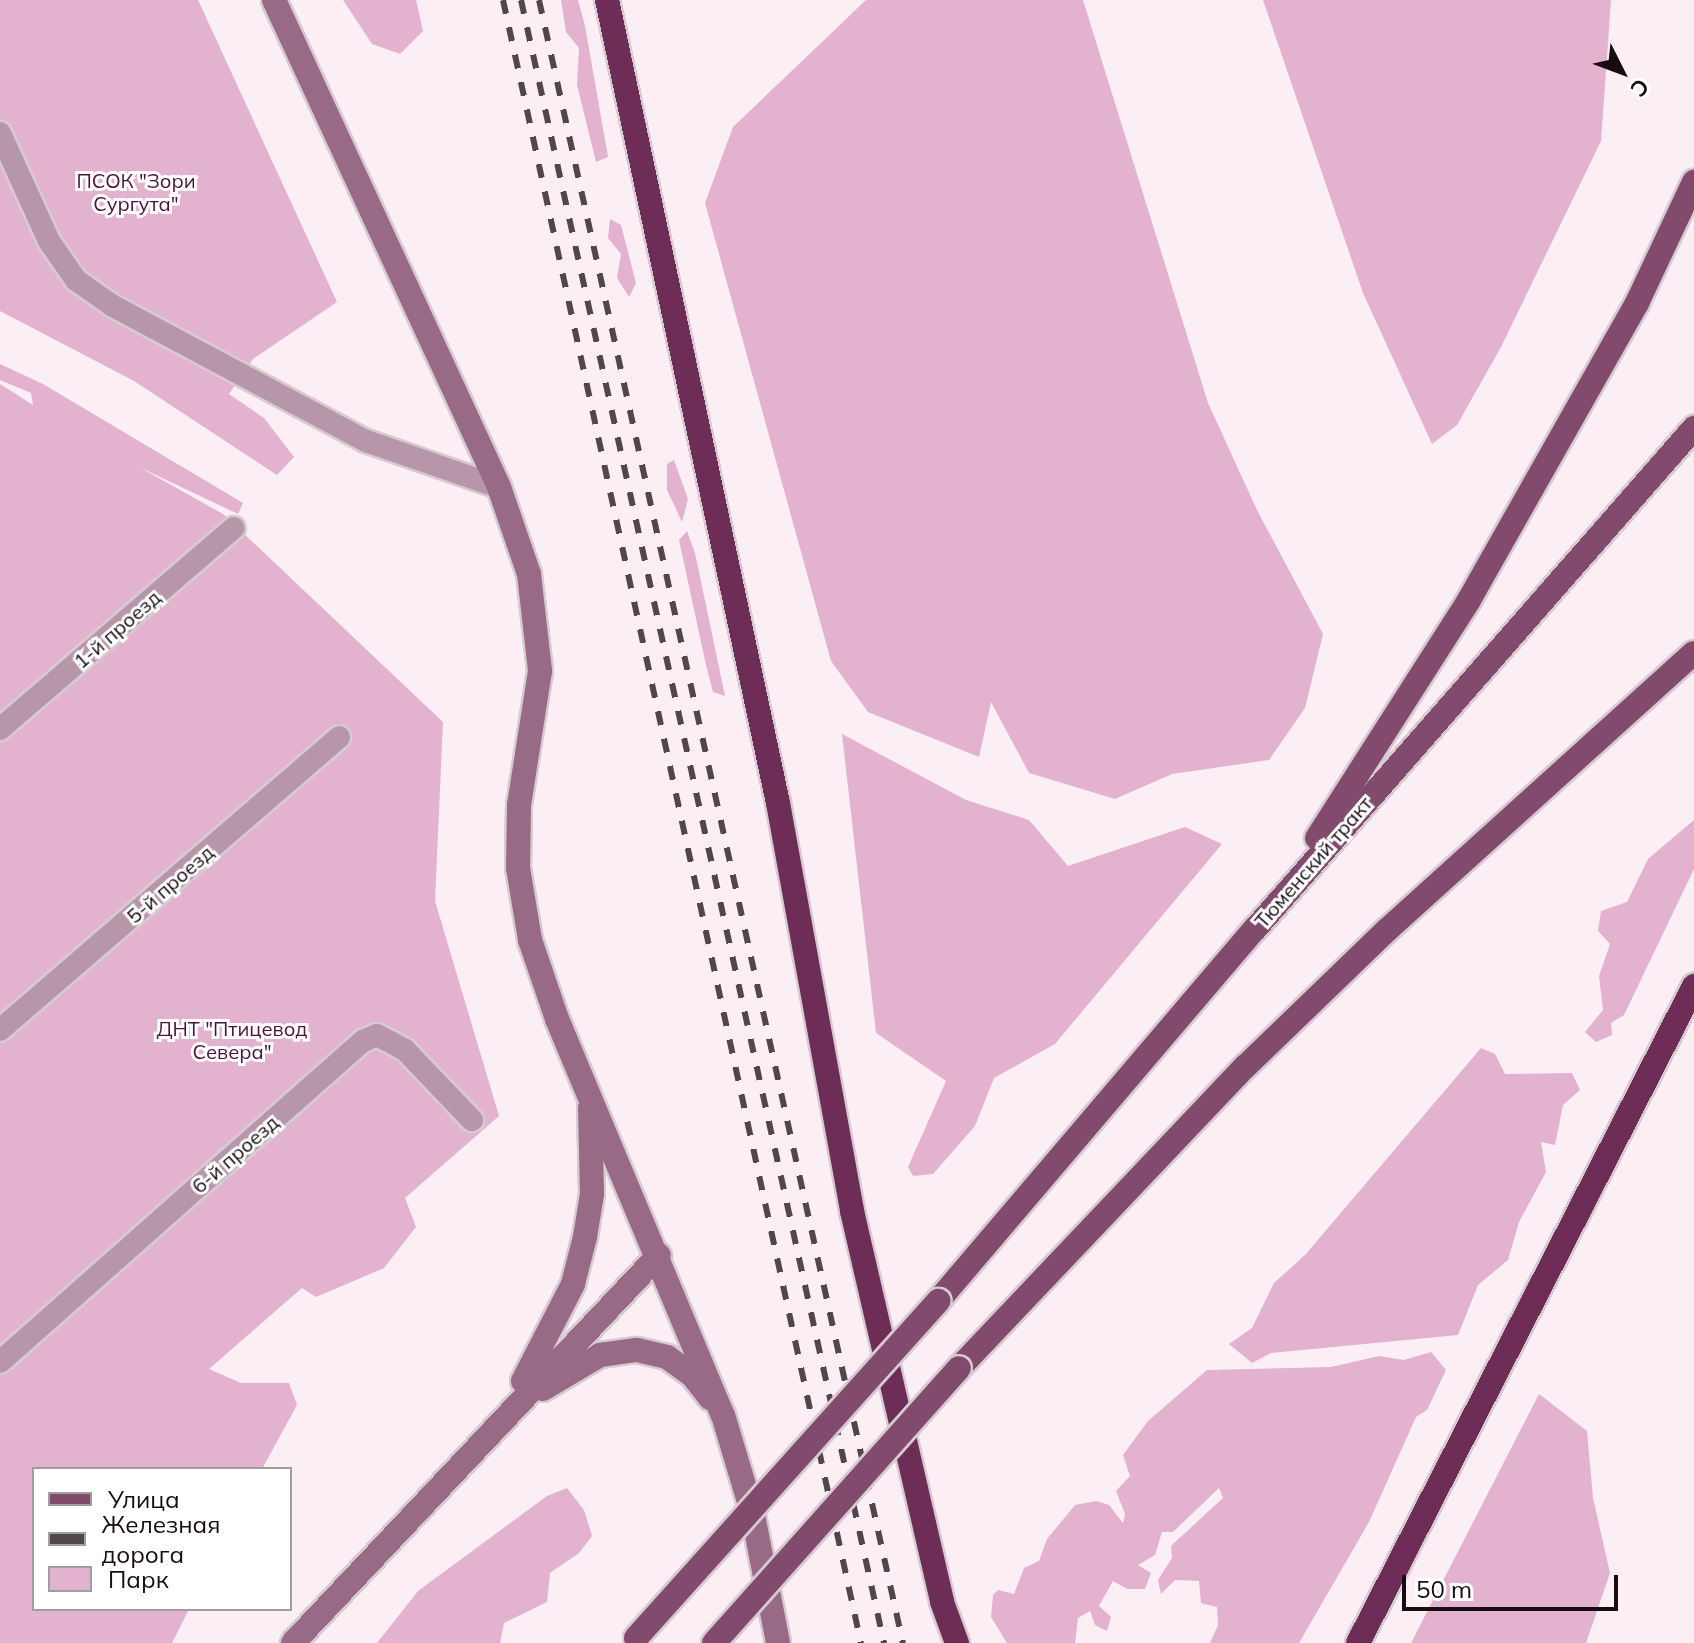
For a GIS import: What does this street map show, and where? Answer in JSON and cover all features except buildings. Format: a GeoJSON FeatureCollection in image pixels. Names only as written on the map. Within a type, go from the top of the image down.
{"type":"FeatureCollection","features":[{"type":"Feature","properties":{"kind":"highway"},"geometry":{"type":"LineString","coordinates":[[607,0],[778,803],[852,1211],[942,1602],[957,1643]]}},
{"type":"Feature","properties":{"kind":"highway"},"geometry":{"type":"LineString","coordinates":[[1358,1643],[1694,986]]}},
{"type":"Feature","properties":{"kind":"main road"},"geometry":{"type":"LineString","coordinates":[[274,0],[499,487],[529,574],[540,671],[519,805],[523,907],[542,980],[723,1415],[753,1515],[778,1643]]}},
{"type":"Feature","properties":{"kind":"main road"},"geometry":{"type":"LineString","coordinates":[[1256,928],[1469,600],[1637,303],[1694,182]]}},
{"type":"Feature","properties":{"kind":"main road","name":"Тюменский тракт"},"geometry":{"type":"LineString","coordinates":[[633,1640],[938,1301],[1256,928],[1694,428]]}},
{"type":"Feature","properties":{"kind":"main road"},"geometry":{"type":"LineString","coordinates":[[714,1643],[959,1368],[1257,1056],[1387,930],[1694,651]]}},
{"type":"Feature","properties":{"kind":"main road"},"geometry":{"type":"LineString","coordinates":[[491,1430],[535,1362],[573,1284],[592,1194],[589,1091]]}},
{"type":"Feature","properties":{"kind":"main road"},"geometry":{"type":"LineString","coordinates":[[293,1643],[659,1255]]}},
{"type":"Feature","properties":{"kind":"main road"},"geometry":{"type":"LineString","coordinates":[[491,1430],[561,1375],[600,1355],[637,1350],[667,1357],[693,1376],[723,1415]]}},
{"type":"Feature","properties":{"kind":"street"},"geometry":{"type":"LineString","coordinates":[[0,133],[49,241],[76,280],[113,306],[352,434],[409,460],[499,487]]}},
{"type":"Feature","properties":{"kind":"street","name":"1-й проезд"},"geometry":{"type":"LineString","coordinates":[[0,729],[234,528]]}},
{"type":"Feature","properties":{"kind":"street","name":"5-й проезд"},"geometry":{"type":"LineString","coordinates":[[0,1030],[339,737]]}},
{"type":"Feature","properties":{"kind":"street","name":"6-й проезд"},"geometry":{"type":"LineString","coordinates":[[0,1362],[363,1041],[377,1035],[405,1050],[472,1120]]}},
{"type":"Feature","properties":{"kind":"green space","name":"ПСОК \"Зори Сургута\""},"geometry":{"type":"Polygon","coordinates":[[[0,0],[198,0],[337,302],[253,359],[229,394],[264,418],[294,457],[277,475],[134,381],[0,311],[0,0]]]}},
{"type":"Feature","properties":{"kind":"green space"},"geometry":{"type":"Polygon","coordinates":[[[343,0],[416,0],[423,31],[400,54],[372,44],[343,0]]]}},
{"type":"Feature","properties":{"kind":"green space"},"geometry":{"type":"Polygon","coordinates":[[[561,0],[578,0],[585,26],[608,157],[596,162],[577,85],[579,48],[566,32],[561,0]]]}},
{"type":"Feature","properties":{"kind":"green space"},"geometry":{"type":"Polygon","coordinates":[[[866,0],[1083,0],[1208,403],[1257,510],[1323,634],[1305,708],[1269,760],[1172,774],[1115,799],[1029,773],[991,702],[979,757],[868,712],[831,661],[705,203],[733,127],[866,0]]]}},
{"type":"Feature","properties":{"kind":"green space"},"geometry":{"type":"Polygon","coordinates":[[[1263,0],[1611,0],[1601,141],[1501,347],[1457,425],[1432,444],[1363,293],[1263,0]]]}},
{"type":"Feature","properties":{"kind":"green space"},"geometry":{"type":"Polygon","coordinates":[[[610,219],[621,225],[636,283],[629,297],[617,278],[621,254],[608,238],[610,219]]]}},
{"type":"Feature","properties":{"kind":"green space","name":"ДНТ \"Птицевод Севера\""},"geometry":{"type":"Polygon","coordinates":[[[0,364],[43,384],[243,503],[238,514],[139,467],[223,514],[443,722],[435,901],[499,1116],[405,1198],[416,1227],[384,1268],[316,1297],[302,1288],[209,1369],[241,1383],[289,1383],[297,1405],[263,1467],[32,1467],[32,1611],[188,1611],[172,1643],[0,1643],[0,384],[33,405],[31,393],[0,380],[0,364]]]}},
{"type":"Feature","properties":{"kind":"green space"},"geometry":{"type":"Polygon","coordinates":[[[674,460],[688,499],[682,522],[667,490],[667,464],[674,460]]]}},
{"type":"Feature","properties":{"kind":"green space"},"geometry":{"type":"Polygon","coordinates":[[[687,531],[695,553],[725,696],[713,692],[706,665],[679,540],[687,531]]]}},
{"type":"Feature","properties":{"kind":"green space"},"geometry":{"type":"Polygon","coordinates":[[[842,734],[966,800],[1029,820],[1068,866],[1185,827],[1222,844],[1055,1044],[994,1078],[975,1126],[933,1174],[913,1176],[908,1167],[946,1081],[876,1033],[842,734]]]}},
{"type":"Feature","properties":{"kind":"green space"},"geometry":{"type":"Polygon","coordinates":[[[1694,820],[1694,869],[1624,1015],[1611,1023],[1612,1035],[1596,1042],[1585,1032],[1603,1010],[1599,976],[1610,944],[1598,931],[1601,911],[1627,902],[1648,859],[1694,820]]]}},
{"type":"Feature","properties":{"kind":"green space"},"geometry":{"type":"Polygon","coordinates":[[[1481,1048],[1495,1054],[1505,1074],[1572,1073],[1580,1090],[1563,1105],[1555,1145],[1541,1142],[1546,1172],[1519,1222],[1508,1260],[1478,1285],[1458,1335],[1271,1353],[1252,1363],[1229,1344],[1252,1328],[1274,1283],[1305,1255],[1481,1048]]]}},
{"type":"Feature","properties":{"kind":"green space"},"geometry":{"type":"Polygon","coordinates":[[[1431,1352],[1446,1370],[1427,1410],[1416,1417],[1369,1522],[1299,1643],[1210,1643],[1218,1625],[1217,1607],[1201,1603],[1199,1581],[1175,1580],[1161,1594],[1158,1580],[1172,1558],[1171,1546],[1223,1498],[1219,1488],[1173,1532],[1162,1532],[1155,1555],[1138,1565],[1151,1573],[1145,1589],[1127,1589],[1113,1581],[1099,1606],[1111,1617],[1107,1631],[1095,1625],[1090,1611],[1078,1618],[1075,1643],[1007,1643],[991,1617],[993,1595],[998,1590],[1014,1594],[1024,1568],[1039,1561],[1047,1539],[1075,1505],[1096,1501],[1109,1505],[1123,1523],[1125,1514],[1116,1491],[1130,1476],[1123,1455],[1148,1421],[1207,1370],[1331,1367],[1379,1356],[1404,1360],[1431,1352]]]}},
{"type":"Feature","properties":{"kind":"green space"},"geometry":{"type":"Polygon","coordinates":[[[1539,1394],[1587,1431],[1593,1498],[1610,1573],[1586,1643],[1411,1643],[1539,1394]]]}},
{"type":"Feature","properties":{"kind":"green space"},"geometry":{"type":"Polygon","coordinates":[[[567,1488],[584,1510],[592,1536],[579,1553],[550,1573],[547,1602],[504,1623],[500,1643],[377,1643],[418,1591],[547,1496],[567,1488]]]}},
{"type":"Feature","properties":{"kind":"railway"},"geometry":{"type":"LineString","coordinates":[[503,0],[861,1643]]}},
{"type":"Feature","properties":{"kind":"railway"},"geometry":{"type":"LineString","coordinates":[[521,0],[884,1643]]}},
{"type":"Feature","properties":{"kind":"railway"},"geometry":{"type":"LineString","coordinates":[[539,0],[903,1643]]}}]}
